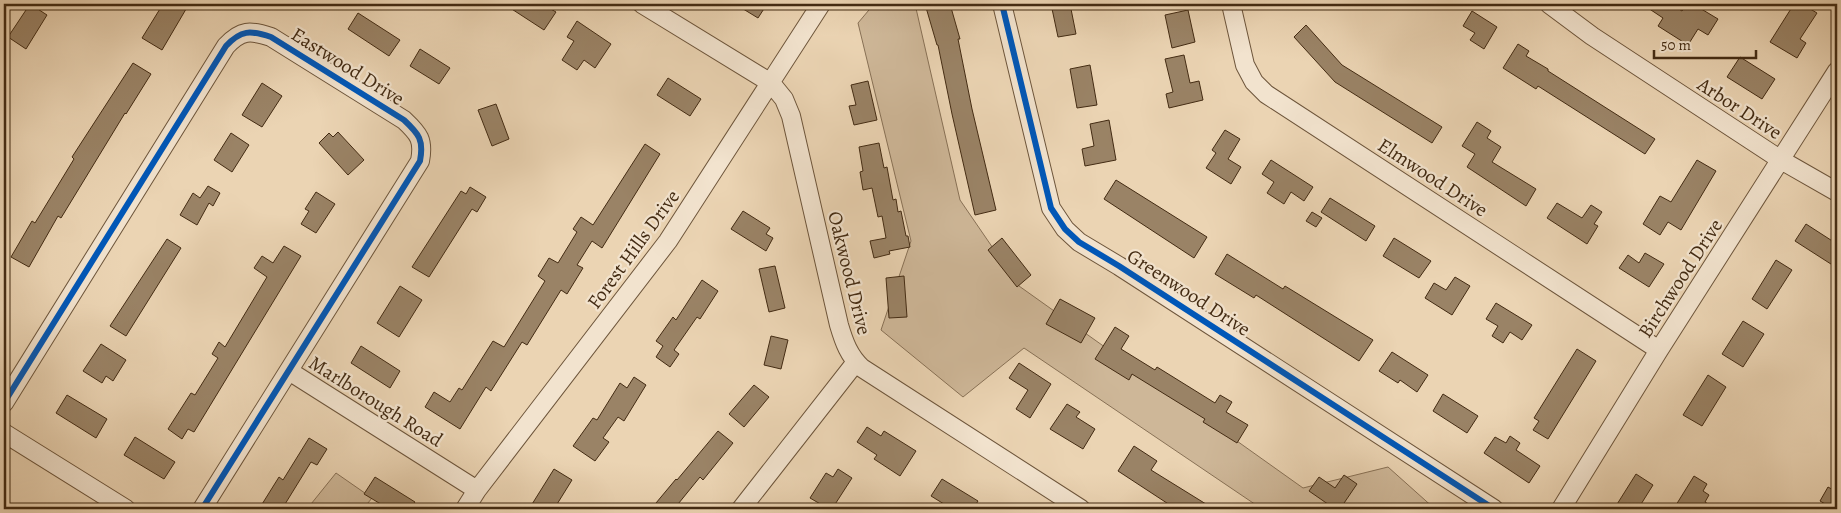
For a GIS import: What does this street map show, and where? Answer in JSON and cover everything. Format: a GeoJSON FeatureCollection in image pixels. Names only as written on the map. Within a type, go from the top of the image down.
{"type":"FeatureCollection","features":[{"type":"Feature","properties":{"kind":"street","name":"Oakwood Drive"},"geometry":{"type":"LineString","coordinates":[[642,4],[771,83],[784,99],[790,116],[839,326],[844,341],[856,362],[862,368],[1081,509]]}},
{"type":"Feature","properties":{"kind":"street","name":"Forest Hills Drive"},"geometry":{"type":"LineString","coordinates":[[465,509],[476,490],[668,242],[821,4]]}},
{"type":"Feature","properties":{"kind":"street","name":"Greenwood Drive"},"geometry":{"type":"LineString","coordinates":[[1002,4],[1051,208],[1065,229],[1079,242],[1494,509]]}},
{"type":"Feature","properties":{"kind":"street","name":"Elmwood Drive"},"geometry":{"type":"LineString","coordinates":[[1231,4],[1245,65],[1254,82],[1266,94],[1659,350]]}},
{"type":"Feature","properties":{"kind":"street","name":"Arbor Drive"},"geometry":{"type":"LineString","coordinates":[[1549,4],[1592,36],[1781,160],[1837,192]]}},
{"type":"Feature","properties":{"kind":"street","name":"Eastwood Drive"},"geometry":{"type":"LineString","coordinates":[[4,403],[222,52],[234,38],[250,32],[270,37],[404,120],[416,131],[422,149],[420,161],[288,371]]}},
{"type":"Feature","properties":{"kind":"street","name":"Birchwood Drive"},"geometry":{"type":"LineString","coordinates":[[1561,509],[1659,350],[1837,71]]}},
{"type":"Feature","properties":{"kind":"street"},"geometry":{"type":"LineString","coordinates":[[741,509],[856,362]]}},
{"type":"Feature","properties":{"kind":"street","name":"Marlborough Road"},"geometry":{"type":"LineString","coordinates":[[202,509],[288,371],[476,490]]}},
{"type":"Feature","properties":{"kind":"street"},"geometry":{"type":"LineString","coordinates":[[4,434],[126,509]]}},
{"type":"Feature","properties":{"kind":"shaded area"},"geometry":{"type":"Polygon","coordinates":[[[874,4],[915,4],[960,200],[1019,286],[1303,488],[1388,467],[1435,509],[1262,509],[1024,348],[963,397],[881,330],[911,241],[858,23],[874,4]]]}},
{"type":"Feature","properties":{"kind":"shaded area"},"geometry":{"type":"Polygon","coordinates":[[[336,473],[372,498],[363,509],[307,509],[336,473]]]}},
{"type":"Feature","properties":{"kind":"building"},"geometry":{"type":"Polygon","coordinates":[[[30,4],[47,15],[26,49],[8,37],[30,4]]]}},
{"type":"Feature","properties":{"kind":"building"},"geometry":{"type":"Polygon","coordinates":[[[163,4],[189,4],[162,50],[142,38],[163,4]]]}},
{"type":"Feature","properties":{"kind":"building"},"geometry":{"type":"Polygon","coordinates":[[[504,4],[542,4],[556,12],[544,30],[504,4]]]}},
{"type":"Feature","properties":{"kind":"building"},"geometry":{"type":"Polygon","coordinates":[[[735,4],[767,4],[758,18],[735,4]]]}},
{"type":"Feature","properties":{"kind":"building"},"geometry":{"type":"Polygon","coordinates":[[[925,4],[950,4],[960,39],[958,39],[972,109],[996,210],[975,215],[938,45],[925,4]]]}},
{"type":"Feature","properties":{"kind":"building"},"geometry":{"type":"Polygon","coordinates":[[[1051,4],[1070,4],[1076,34],[1058,37],[1051,4]]]}},
{"type":"Feature","properties":{"kind":"building"},"geometry":{"type":"Polygon","coordinates":[[[1642,4],[1671,4],[1682,11],[1687,4],[1693,4],[1718,19],[1708,35],[1698,29],[1688,45],[1658,26],[1663,18],[1642,4]]]}},
{"type":"Feature","properties":{"kind":"building"},"geometry":{"type":"Polygon","coordinates":[[[1794,4],[1802,4],[1817,13],[1800,39],[1806,43],[1797,58],[1770,42],[1794,4]]]}},
{"type":"Feature","properties":{"kind":"building"},"geometry":{"type":"Polygon","coordinates":[[[1188,10],[1195,42],[1172,48],[1165,15],[1188,10]]]}},
{"type":"Feature","properties":{"kind":"building"},"geometry":{"type":"Polygon","coordinates":[[[1472,11],[1497,27],[1484,49],[1470,40],[1475,33],[1463,26],[1472,11]]]}},
{"type":"Feature","properties":{"kind":"building"},"geometry":{"type":"Polygon","coordinates":[[[358,13],[400,40],[389,56],[348,29],[358,13]]]}},
{"type":"Feature","properties":{"kind":"building"},"geometry":{"type":"Polygon","coordinates":[[[577,21],[611,44],[595,68],[584,60],[577,70],[562,60],[574,41],[567,37],[577,21]]]}},
{"type":"Feature","properties":{"kind":"building"},"geometry":{"type":"Polygon","coordinates":[[[1306,25],[1342,65],[1442,127],[1432,143],[1335,82],[1294,37],[1306,25]]]}},
{"type":"Feature","properties":{"kind":"building"},"geometry":{"type":"Polygon","coordinates":[[[1518,44],[1529,51],[1526,56],[1655,139],[1645,154],[1538,86],[1536,89],[1503,68],[1518,44]]]}},
{"type":"Feature","properties":{"kind":"building"},"geometry":{"type":"Polygon","coordinates":[[[420,49],[450,68],[439,84],[410,66],[420,49]]]}},
{"type":"Feature","properties":{"kind":"building"},"geometry":{"type":"Polygon","coordinates":[[[1184,55],[1190,83],[1199,81],[1203,100],[1169,108],[1166,94],[1173,92],[1165,59],[1184,55]]]}},
{"type":"Feature","properties":{"kind":"building"},"geometry":{"type":"Polygon","coordinates":[[[1740,57],[1775,79],[1762,99],[1727,77],[1740,57]]]}},
{"type":"Feature","properties":{"kind":"building"},"geometry":{"type":"Polygon","coordinates":[[[133,63],[151,74],[61,218],[58,216],[29,267],[11,257],[32,221],[35,223],[74,159],[72,157],[133,63]]]}},
{"type":"Feature","properties":{"kind":"building"},"geometry":{"type":"Polygon","coordinates":[[[1090,65],[1097,105],[1077,108],[1070,69],[1090,65]]]}},
{"type":"Feature","properties":{"kind":"building"},"geometry":{"type":"Polygon","coordinates":[[[668,78],[701,99],[690,116],[657,95],[668,78]]]}},
{"type":"Feature","properties":{"kind":"building"},"geometry":{"type":"Polygon","coordinates":[[[868,81],[877,120],[854,125],[849,106],[856,105],[851,85],[868,81]]]}},
{"type":"Feature","properties":{"kind":"building"},"geometry":{"type":"Polygon","coordinates":[[[262,83],[282,96],[262,127],[242,115],[262,83]]]}},
{"type":"Feature","properties":{"kind":"building"},"geometry":{"type":"Polygon","coordinates":[[[496,104],[509,139],[492,146],[478,110],[496,104]]]}},
{"type":"Feature","properties":{"kind":"building"},"geometry":{"type":"Polygon","coordinates":[[[1109,120],[1116,160],[1085,166],[1082,149],[1094,146],[1090,124],[1109,120]]]}},
{"type":"Feature","properties":{"kind":"building"},"geometry":{"type":"Polygon","coordinates":[[[1477,122],[1491,131],[1487,138],[1501,147],[1492,162],[1536,189],[1526,206],[1467,167],[1475,154],[1462,146],[1477,122]]]}},
{"type":"Feature","properties":{"kind":"building"},"geometry":{"type":"Polygon","coordinates":[[[1225,130],[1240,139],[1228,159],[1241,167],[1231,184],[1206,168],[1216,153],[1212,150],[1225,130]]]}},
{"type":"Feature","properties":{"kind":"building"},"geometry":{"type":"Polygon","coordinates":[[[338,132],[364,160],[348,175],[319,143],[329,133],[333,137],[338,132]]]}},
{"type":"Feature","properties":{"kind":"building"},"geometry":{"type":"Polygon","coordinates":[[[231,133],[249,145],[232,172],[214,160],[231,133]]]}},
{"type":"Feature","properties":{"kind":"building"},"geometry":{"type":"Polygon","coordinates":[[[879,143],[884,168],[887,167],[893,200],[896,199],[898,212],[901,211],[910,247],[889,251],[890,254],[874,258],[870,241],[886,238],[882,216],[878,217],[872,188],[863,190],[860,172],[863,171],[859,147],[879,143]]]}},
{"type":"Feature","properties":{"kind":"building"},"geometry":{"type":"Polygon","coordinates":[[[645,144],[660,154],[602,248],[592,241],[577,265],[583,268],[567,294],[561,290],[527,345],[522,342],[491,391],[486,387],[460,429],[425,407],[434,392],[450,402],[459,388],[462,390],[493,341],[504,347],[545,281],[538,276],[549,258],[558,263],[577,232],[573,229],[581,217],[593,225],[645,144]]]}},
{"type":"Feature","properties":{"kind":"building"},"geometry":{"type":"Polygon","coordinates":[[[1271,160],[1313,187],[1304,201],[1291,192],[1284,204],[1267,193],[1274,182],[1262,174],[1271,160]]]}},
{"type":"Feature","properties":{"kind":"building"},"geometry":{"type":"Polygon","coordinates":[[[1697,160],[1716,171],[1681,230],[1668,222],[1660,235],[1643,224],[1660,196],[1671,202],[1697,160]]]}},
{"type":"Feature","properties":{"kind":"building"},"geometry":{"type":"Polygon","coordinates":[[[1116,180],[1207,237],[1194,258],[1104,199],[1116,180]]]}},
{"type":"Feature","properties":{"kind":"building"},"geometry":{"type":"Polygon","coordinates":[[[208,186],[220,193],[213,206],[209,203],[197,225],[180,215],[193,193],[200,198],[208,186]]]}},
{"type":"Feature","properties":{"kind":"building"},"geometry":{"type":"Polygon","coordinates":[[[470,187],[486,197],[477,212],[472,209],[429,277],[412,267],[461,191],[466,194],[470,187]]]}},
{"type":"Feature","properties":{"kind":"building"},"geometry":{"type":"Polygon","coordinates":[[[316,192],[335,204],[316,233],[301,224],[309,211],[305,209],[316,192]]]}},
{"type":"Feature","properties":{"kind":"building"},"geometry":{"type":"Polygon","coordinates":[[[1330,198],[1375,226],[1366,241],[1321,212],[1330,198]]]}},
{"type":"Feature","properties":{"kind":"building"},"geometry":{"type":"Polygon","coordinates":[[[1557,203],[1582,218],[1591,205],[1602,212],[1594,224],[1598,226],[1587,244],[1547,218],[1557,203]]]}},
{"type":"Feature","properties":{"kind":"building"},"geometry":{"type":"Polygon","coordinates":[[[743,211],[770,228],[766,234],[773,238],[766,251],[731,229],[743,211]]]}},
{"type":"Feature","properties":{"kind":"building"},"geometry":{"type":"Polygon","coordinates":[[[1312,212],[1322,218],[1316,227],[1306,221],[1312,212]]]}},
{"type":"Feature","properties":{"kind":"building"},"geometry":{"type":"Polygon","coordinates":[[[1806,224],[1837,244],[1837,260],[1834,266],[1795,241],[1806,224]]]}},
{"type":"Feature","properties":{"kind":"building"},"geometry":{"type":"Polygon","coordinates":[[[1002,238],[1031,275],[1017,287],[988,250],[1002,238]]]}},
{"type":"Feature","properties":{"kind":"building"},"geometry":{"type":"Polygon","coordinates":[[[1394,238],[1431,261],[1419,278],[1383,256],[1394,238]]]}},
{"type":"Feature","properties":{"kind":"building"},"geometry":{"type":"Polygon","coordinates":[[[167,239],[181,248],[126,336],[110,326],[167,239]]]}},
{"type":"Feature","properties":{"kind":"building"},"geometry":{"type":"Polygon","coordinates":[[[284,246],[301,256],[194,432],[188,429],[182,439],[168,429],[191,393],[195,395],[218,358],[212,354],[219,342],[225,347],[267,277],[254,268],[262,256],[273,263],[284,246]]]}},
{"type":"Feature","properties":{"kind":"building"},"geometry":{"type":"Polygon","coordinates":[[[1645,253],[1664,264],[1649,287],[1619,268],[1628,255],[1639,263],[1645,253]]]}},
{"type":"Feature","properties":{"kind":"building"},"geometry":{"type":"Polygon","coordinates":[[[1227,254],[1283,289],[1285,286],[1373,340],[1359,361],[1256,295],[1254,298],[1215,274],[1227,254]]]}},
{"type":"Feature","properties":{"kind":"building"},"geometry":{"type":"Polygon","coordinates":[[[1776,260],[1792,270],[1767,309],[1752,299],[1776,260]]]}},
{"type":"Feature","properties":{"kind":"building"},"geometry":{"type":"Polygon","coordinates":[[[775,266],[785,308],[769,312],[759,269],[775,266]]]}},
{"type":"Feature","properties":{"kind":"building"},"geometry":{"type":"Polygon","coordinates":[[[904,276],[907,317],[889,318],[886,278],[904,276]]]}},
{"type":"Feature","properties":{"kind":"building"},"geometry":{"type":"Polygon","coordinates":[[[1455,277],[1470,286],[1452,315],[1425,298],[1434,283],[1446,290],[1455,277]]]}},
{"type":"Feature","properties":{"kind":"building"},"geometry":{"type":"Polygon","coordinates":[[[702,280],[718,291],[700,319],[697,317],[674,350],[679,354],[670,367],[656,357],[663,346],[656,341],[673,317],[676,320],[702,280]]]}},
{"type":"Feature","properties":{"kind":"building"},"geometry":{"type":"Polygon","coordinates":[[[400,286],[422,300],[399,337],[377,323],[400,286]]]}},
{"type":"Feature","properties":{"kind":"building"},"geometry":{"type":"Polygon","coordinates":[[[1060,299],[1095,318],[1081,343],[1046,324],[1060,299]]]}},
{"type":"Feature","properties":{"kind":"building"},"geometry":{"type":"Polygon","coordinates":[[[1496,303],[1532,325],[1522,340],[1510,332],[1503,343],[1492,336],[1498,326],[1486,319],[1496,303]]]}},
{"type":"Feature","properties":{"kind":"building"},"geometry":{"type":"Polygon","coordinates":[[[1743,321],[1764,334],[1743,367],[1722,354],[1743,321]]]}},
{"type":"Feature","properties":{"kind":"building"},"geometry":{"type":"Polygon","coordinates":[[[1115,327],[1129,336],[1121,349],[1155,370],[1157,367],[1215,403],[1220,395],[1232,402],[1226,412],[1248,425],[1237,443],[1203,422],[1205,419],[1132,374],[1129,380],[1095,359],[1115,327]]]}},
{"type":"Feature","properties":{"kind":"building"},"geometry":{"type":"Polygon","coordinates":[[[771,336],[788,340],[781,369],[764,365],[771,336]]]}},
{"type":"Feature","properties":{"kind":"building"},"geometry":{"type":"Polygon","coordinates":[[[101,344],[126,360],[113,381],[106,376],[102,383],[83,371],[101,344]]]}},
{"type":"Feature","properties":{"kind":"building"},"geometry":{"type":"Polygon","coordinates":[[[361,346],[400,371],[390,388],[351,363],[361,346]]]}},
{"type":"Feature","properties":{"kind":"building"},"geometry":{"type":"Polygon","coordinates":[[[1577,349],[1596,361],[1548,439],[1533,430],[1539,421],[1534,418],[1577,349]]]}},
{"type":"Feature","properties":{"kind":"building"},"geometry":{"type":"Polygon","coordinates":[[[1392,352],[1428,375],[1417,392],[1400,380],[1398,383],[1379,371],[1392,352]]]}},
{"type":"Feature","properties":{"kind":"building"},"geometry":{"type":"Polygon","coordinates":[[[1019,363],[1051,384],[1030,418],[1016,409],[1028,390],[1009,378],[1019,363]]]}},
{"type":"Feature","properties":{"kind":"building"},"geometry":{"type":"Polygon","coordinates":[[[1708,375],[1726,387],[1702,426],[1683,415],[1708,375]]]}},
{"type":"Feature","properties":{"kind":"building"},"geometry":{"type":"Polygon","coordinates":[[[634,377],[646,385],[624,421],[618,417],[603,438],[609,442],[595,461],[573,446],[593,418],[597,420],[620,383],[627,388],[634,377]]]}},
{"type":"Feature","properties":{"kind":"building"},"geometry":{"type":"Polygon","coordinates":[[[754,385],[769,397],[744,427],[729,414],[754,385]]]}},
{"type":"Feature","properties":{"kind":"building"},"geometry":{"type":"Polygon","coordinates":[[[1443,394],[1478,416],[1467,433],[1433,411],[1443,394]]]}},
{"type":"Feature","properties":{"kind":"building"},"geometry":{"type":"Polygon","coordinates":[[[67,395],[107,419],[96,438],[56,413],[67,395]]]}},
{"type":"Feature","properties":{"kind":"building"},"geometry":{"type":"Polygon","coordinates":[[[1067,404],[1080,412],[1076,417],[1095,429],[1083,449],[1050,429],[1067,404]]]}},
{"type":"Feature","properties":{"kind":"building"},"geometry":{"type":"Polygon","coordinates":[[[867,427],[881,436],[884,431],[916,451],[900,476],[874,459],[877,455],[857,442],[867,427]]]}},
{"type":"Feature","properties":{"kind":"building"},"geometry":{"type":"Polygon","coordinates":[[[718,431],[733,443],[703,480],[700,477],[674,509],[651,509],[677,480],[718,431]]]}},
{"type":"Feature","properties":{"kind":"building"},"geometry":{"type":"Polygon","coordinates":[[[1510,436],[1520,443],[1516,450],[1540,466],[1529,483],[1484,453],[1495,437],[1506,443],[1510,436]]]}},
{"type":"Feature","properties":{"kind":"building"},"geometry":{"type":"Polygon","coordinates":[[[135,437],[175,462],[164,479],[124,455],[135,437]]]}},
{"type":"Feature","properties":{"kind":"building"},"geometry":{"type":"Polygon","coordinates":[[[309,438],[327,449],[317,465],[311,462],[282,509],[259,509],[279,477],[283,480],[309,438]]]}},
{"type":"Feature","properties":{"kind":"building"},"geometry":{"type":"Polygon","coordinates":[[[1134,446],[1157,461],[1151,470],[1214,509],[1176,509],[1118,471],[1134,446]]]}},
{"type":"Feature","properties":{"kind":"building"},"geometry":{"type":"Polygon","coordinates":[[[554,469],[572,480],[554,509],[529,509],[554,469]]]}},
{"type":"Feature","properties":{"kind":"building"},"geometry":{"type":"Polygon","coordinates":[[[838,469],[852,478],[832,509],[829,509],[810,498],[826,473],[833,477],[838,469]]]}},
{"type":"Feature","properties":{"kind":"building"},"geometry":{"type":"Polygon","coordinates":[[[1636,474],[1653,485],[1638,509],[1614,509],[1636,474]]]}},
{"type":"Feature","properties":{"kind":"building"},"geometry":{"type":"Polygon","coordinates":[[[1344,475],[1357,484],[1340,509],[1335,509],[1309,491],[1319,477],[1335,488],[1344,475]]]}},
{"type":"Feature","properties":{"kind":"building"},"geometry":{"type":"Polygon","coordinates":[[[1694,476],[1707,484],[1703,491],[1709,495],[1705,502],[1716,509],[1683,509],[1676,505],[1694,476]]]}},
{"type":"Feature","properties":{"kind":"building"},"geometry":{"type":"Polygon","coordinates":[[[375,477],[415,502],[410,509],[389,509],[364,494],[375,477]]]}},
{"type":"Feature","properties":{"kind":"building"},"geometry":{"type":"Polygon","coordinates":[[[942,479],[978,501],[973,509],[952,509],[931,496],[942,479]]]}},
{"type":"Feature","properties":{"kind":"building"},"geometry":{"type":"Polygon","coordinates":[[[1828,487],[1837,492],[1837,509],[1820,501],[1828,487]]]}},
{"type":"Feature","properties":{"kind":"cycle path"},"geometry":{"type":"LineString","coordinates":[[1002,4],[1051,208],[1065,229],[1079,242],[1494,509]]}},
{"type":"Feature","properties":{"kind":"cycle path"},"geometry":{"type":"LineString","coordinates":[[4,403],[226,46],[241,34],[257,33],[271,37],[404,120],[417,134],[421,142],[420,161],[202,509]]}}]}
